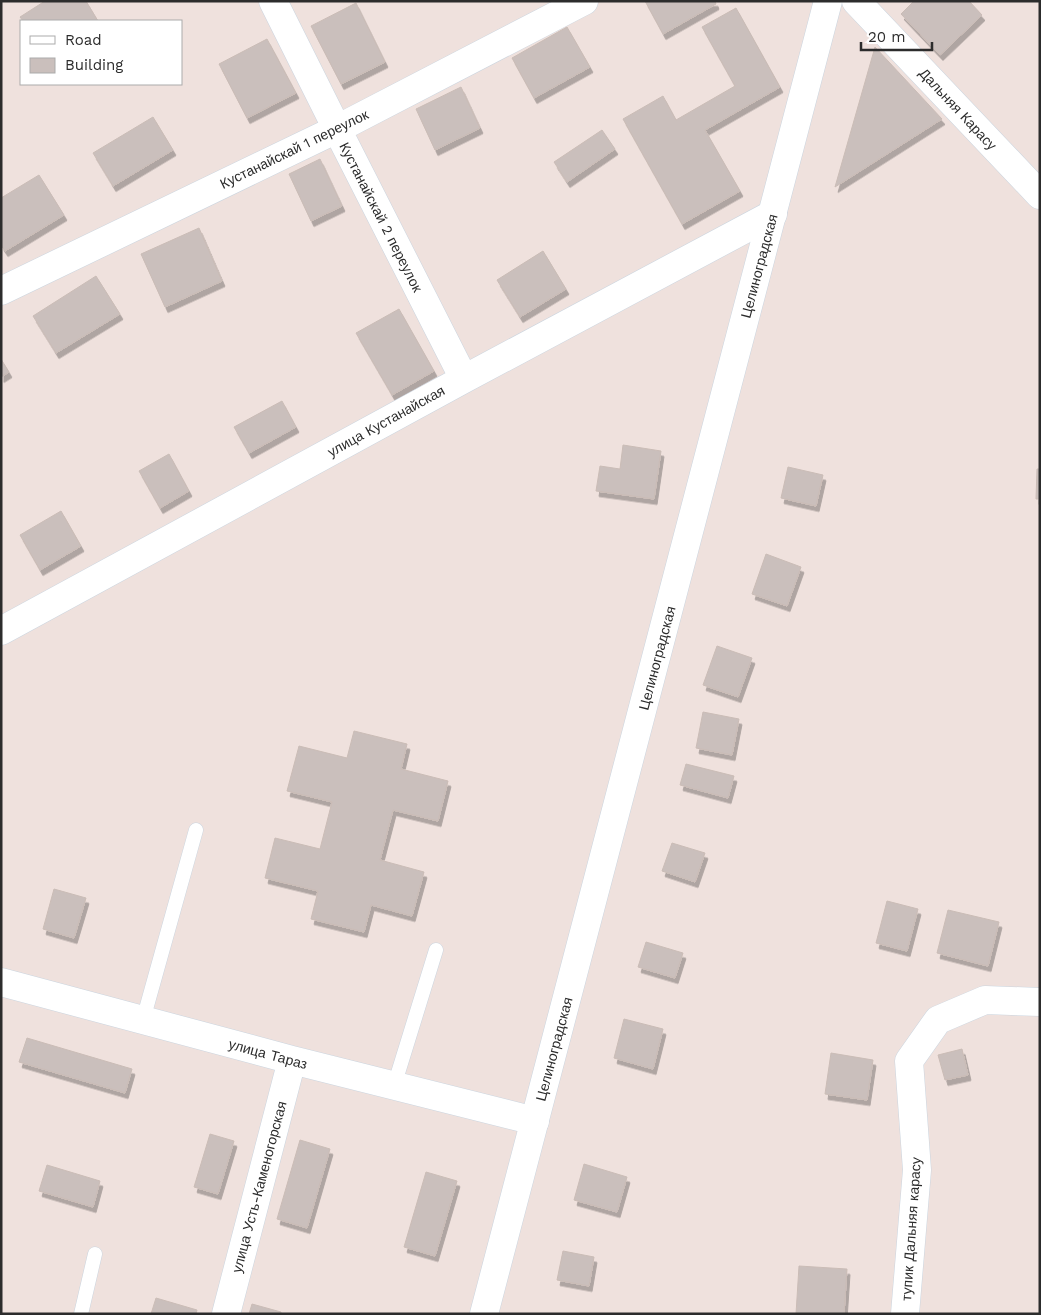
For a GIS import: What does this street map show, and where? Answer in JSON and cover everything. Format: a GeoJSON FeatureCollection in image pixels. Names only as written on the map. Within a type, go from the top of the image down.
{"type":"FeatureCollection","features":[{"type":"Feature","properties":{"kind":"street","name":"Кустанайскай 2 переулок"},"geometry":{"type":"LineString","coordinates":[[274,1],[464,379]]}},
{"type":"Feature","properties":{"kind":"street","name":"Кустанайскай 1 переулок"},"geometry":{"type":"LineString","coordinates":[[1,291],[337,129],[584,1]]}},
{"type":"Feature","properties":{"kind":"street","name":"Целиноградская"},"geometry":{"type":"LineString","coordinates":[[484,1314],[828,1]]}},
{"type":"Feature","properties":{"kind":"street","name":"Дальняя Карасу"},"geometry":{"type":"LineString","coordinates":[[856,1],[1040,195]]}},
{"type":"Feature","properties":{"kind":"street","name":"улица Кустанайская"},"geometry":{"type":"LineString","coordinates":[[1,631],[464,379],[773,214]]}},
{"type":"Feature","properties":{"kind":"street","name":"улица Тараз"},"geometry":{"type":"LineString","coordinates":[[1,982],[292,1060],[535,1121]]}},
{"type":"Feature","properties":{"kind":"street","name":"тупик Дальняя карасу"},"geometry":{"type":"LineString","coordinates":[[905,1314],[917,1170],[909,1061],[938,1020],[985,1000],[1040,1002]]}},
{"type":"Feature","properties":{"kind":"street","name":"улица Усть-Каменогорская"},"geometry":{"type":"LineString","coordinates":[[226,1314],[292,1060]]}},
{"type":"Feature","properties":{"kind":"lane"},"geometry":{"type":"LineString","coordinates":[[143,1020],[196,830]]}},
{"type":"Feature","properties":{"kind":"lane"},"geometry":{"type":"LineString","coordinates":[[394,1086],[436,950]]}},
{"type":"Feature","properties":{"kind":"lane"},"geometry":{"type":"LineString","coordinates":[[81,1314],[95,1254]]}},
{"type":"Feature","properties":{"kind":"building"},"geometry":{"type":"Polygon","coordinates":[[[45,1],[86,1],[97,20],[22,20],[20,17],[45,1]]]}},
{"type":"Feature","properties":{"kind":"building"},"geometry":{"type":"Polygon","coordinates":[[[645,1],[715,1],[716,4],[663,34],[645,1]]]}},
{"type":"Feature","properties":{"kind":"building"},"geometry":{"type":"Polygon","coordinates":[[[914,1],[969,1],[982,15],[940,55],[901,14],[914,1]]]}},
{"type":"Feature","properties":{"kind":"building"},"geometry":{"type":"Polygon","coordinates":[[[356,3],[385,62],[341,84],[311,26],[356,3]]]}},
{"type":"Feature","properties":{"kind":"building"},"geometry":{"type":"Polygon","coordinates":[[[736,8],[780,87],[705,130],[740,191],[682,224],[623,119],[663,96],[676,120],[735,86],[702,27],[736,8]]]}},
{"type":"Feature","properties":{"kind":"building"},"geometry":{"type":"Polygon","coordinates":[[[567,27],[590,67],[534,98],[512,58],[567,27]]]}},
{"type":"Feature","properties":{"kind":"building"},"geometry":{"type":"Polygon","coordinates":[[[267,39],[296,93],[247,118],[219,64],[267,39]]]}},
{"type":"Feature","properties":{"kind":"building"},"geometry":{"type":"Polygon","coordinates":[[[875,47],[942,119],[835,187],[875,47]]]}},
{"type":"Feature","properties":{"kind":"building"},"geometry":{"type":"Polygon","coordinates":[[[461,87],[480,128],[435,150],[416,109],[461,87]]]}},
{"type":"Feature","properties":{"kind":"building"},"geometry":{"type":"Polygon","coordinates":[[[153,117],[173,150],[113,186],[93,153],[153,117]]]}},
{"type":"Feature","properties":{"kind":"building"},"geometry":{"type":"Polygon","coordinates":[[[602,130],[615,149],[567,182],[554,162],[602,130]]]}},
{"type":"Feature","properties":{"kind":"building"},"geometry":{"type":"Polygon","coordinates":[[[320,159],[342,206],[311,221],[289,174],[320,159]]]}},
{"type":"Feature","properties":{"kind":"building"},"geometry":{"type":"Polygon","coordinates":[[[39,175],[64,215],[5,251],[1,245],[1,198],[39,175]]]}},
{"type":"Feature","properties":{"kind":"building"},"geometry":{"type":"Polygon","coordinates":[[[199,228],[222,281],[165,307],[141,254],[199,228]]]}},
{"type":"Feature","properties":{"kind":"building"},"geometry":{"type":"Polygon","coordinates":[[[543,251],[566,289],[520,317],[497,280],[543,251]]]}},
{"type":"Feature","properties":{"kind":"building"},"geometry":{"type":"Polygon","coordinates":[[[96,276],[120,314],[56,353],[33,316],[96,276]]]}},
{"type":"Feature","properties":{"kind":"building"},"geometry":{"type":"Polygon","coordinates":[[[399,309],[434,371],[392,395],[356,333],[399,309]]]}},
{"type":"Feature","properties":{"kind":"building"},"geometry":{"type":"Polygon","coordinates":[[[1,359],[9,372],[1,377],[1,359]]]}},
{"type":"Feature","properties":{"kind":"building"},"geometry":{"type":"Polygon","coordinates":[[[282,401],[296,427],[249,453],[234,427],[282,401]]]}},
{"type":"Feature","properties":{"kind":"building"},"geometry":{"type":"Polygon","coordinates":[[[623,445],[661,451],[654,499],[596,491],[600,466],[620,469],[623,445]]]}},
{"type":"Feature","properties":{"kind":"building"},"geometry":{"type":"Polygon","coordinates":[[[169,454],[189,491],[160,508],[139,471],[169,454]]]}},
{"type":"Feature","properties":{"kind":"building"},"geometry":{"type":"Polygon","coordinates":[[[788,467],[823,475],[816,506],[781,498],[788,467]]]}},
{"type":"Feature","properties":{"kind":"building"},"geometry":{"type":"Polygon","coordinates":[[[1037,469],[1040,469],[1040,499],[1036,499],[1037,469]]]}},
{"type":"Feature","properties":{"kind":"building"},"geometry":{"type":"Polygon","coordinates":[[[61,511],[81,546],[40,570],[20,535],[61,511]]]}},
{"type":"Feature","properties":{"kind":"building"},"geometry":{"type":"Polygon","coordinates":[[[766,554],[801,567],[787,606],[752,594],[766,554]]]}},
{"type":"Feature","properties":{"kind":"building"},"geometry":{"type":"Polygon","coordinates":[[[717,646],[752,658],[738,697],[703,685],[717,646]]]}},
{"type":"Feature","properties":{"kind":"building"},"geometry":{"type":"Polygon","coordinates":[[[703,712],[739,719],[732,755],[696,748],[703,712]]]}},
{"type":"Feature","properties":{"kind":"building"},"geometry":{"type":"Polygon","coordinates":[[[354,731],[407,744],[401,769],[448,781],[438,821],[393,810],[380,860],[424,872],[412,916],[371,905],[364,932],[311,919],[318,891],[265,878],[275,838],[320,849],[332,802],[287,791],[299,746],[347,758],[354,731]]]}},
{"type":"Feature","properties":{"kind":"building"},"geometry":{"type":"Polygon","coordinates":[[[686,764],[734,776],[728,798],[680,785],[686,764]]]}},
{"type":"Feature","properties":{"kind":"building"},"geometry":{"type":"Polygon","coordinates":[[[672,843],[705,853],[695,882],[662,871],[672,843]]]}},
{"type":"Feature","properties":{"kind":"building"},"geometry":{"type":"Polygon","coordinates":[[[54,889],[86,898],[74,938],[43,929],[54,889]]]}},
{"type":"Feature","properties":{"kind":"building"},"geometry":{"type":"Polygon","coordinates":[[[887,901],[918,909],[907,951],[876,943],[887,901]]]}},
{"type":"Feature","properties":{"kind":"building"},"geometry":{"type":"Polygon","coordinates":[[[948,910],[999,922],[988,966],[937,953],[948,910]]]}},
{"type":"Feature","properties":{"kind":"building"},"geometry":{"type":"Polygon","coordinates":[[[646,942],[683,953],[675,978],[638,967],[646,942]]]}},
{"type":"Feature","properties":{"kind":"building"},"geometry":{"type":"Polygon","coordinates":[[[624,1019],[663,1029],[653,1069],[614,1058],[624,1019]]]}},
{"type":"Feature","properties":{"kind":"building"},"geometry":{"type":"Polygon","coordinates":[[[27,1038],[132,1069],[125,1093],[19,1062],[27,1038]]]}},
{"type":"Feature","properties":{"kind":"building"},"geometry":{"type":"Polygon","coordinates":[[[962,1049],[968,1075],[945,1080],[938,1055],[962,1049]]]}},
{"type":"Feature","properties":{"kind":"building"},"geometry":{"type":"Polygon","coordinates":[[[831,1053],[873,1060],[867,1100],[825,1094],[831,1053]]]}},
{"type":"Feature","properties":{"kind":"building"},"geometry":{"type":"Polygon","coordinates":[[[210,1134],[234,1141],[218,1194],[194,1187],[210,1134]]]}},
{"type":"Feature","properties":{"kind":"building"},"geometry":{"type":"Polygon","coordinates":[[[300,1140],[330,1149],[307,1228],[277,1219],[300,1140]]]}},
{"type":"Feature","properties":{"kind":"building"},"geometry":{"type":"Polygon","coordinates":[[[584,1164],[627,1177],[617,1212],[574,1200],[584,1164]]]}},
{"type":"Feature","properties":{"kind":"building"},"geometry":{"type":"Polygon","coordinates":[[[47,1165],[100,1181],[93,1207],[39,1191],[47,1165]]]}},
{"type":"Feature","properties":{"kind":"building"},"geometry":{"type":"Polygon","coordinates":[[[426,1172],[457,1181],[435,1256],[404,1247],[426,1172]]]}},
{"type":"Feature","properties":{"kind":"building"},"geometry":{"type":"Polygon","coordinates":[[[563,1251],[594,1257],[589,1286],[557,1280],[563,1251]]]}},
{"type":"Feature","properties":{"kind":"building"},"geometry":{"type":"Polygon","coordinates":[[[799,1266],[847,1269],[844,1314],[796,1314],[799,1266]]]}},
{"type":"Feature","properties":{"kind":"building"},"geometry":{"type":"Polygon","coordinates":[[[156,1298],[197,1310],[196,1314],[151,1314],[156,1298]]]}},
{"type":"Feature","properties":{"kind":"building"},"geometry":{"type":"Polygon","coordinates":[[[252,1304],[281,1312],[281,1314],[249,1314],[252,1304]]]}}]}
